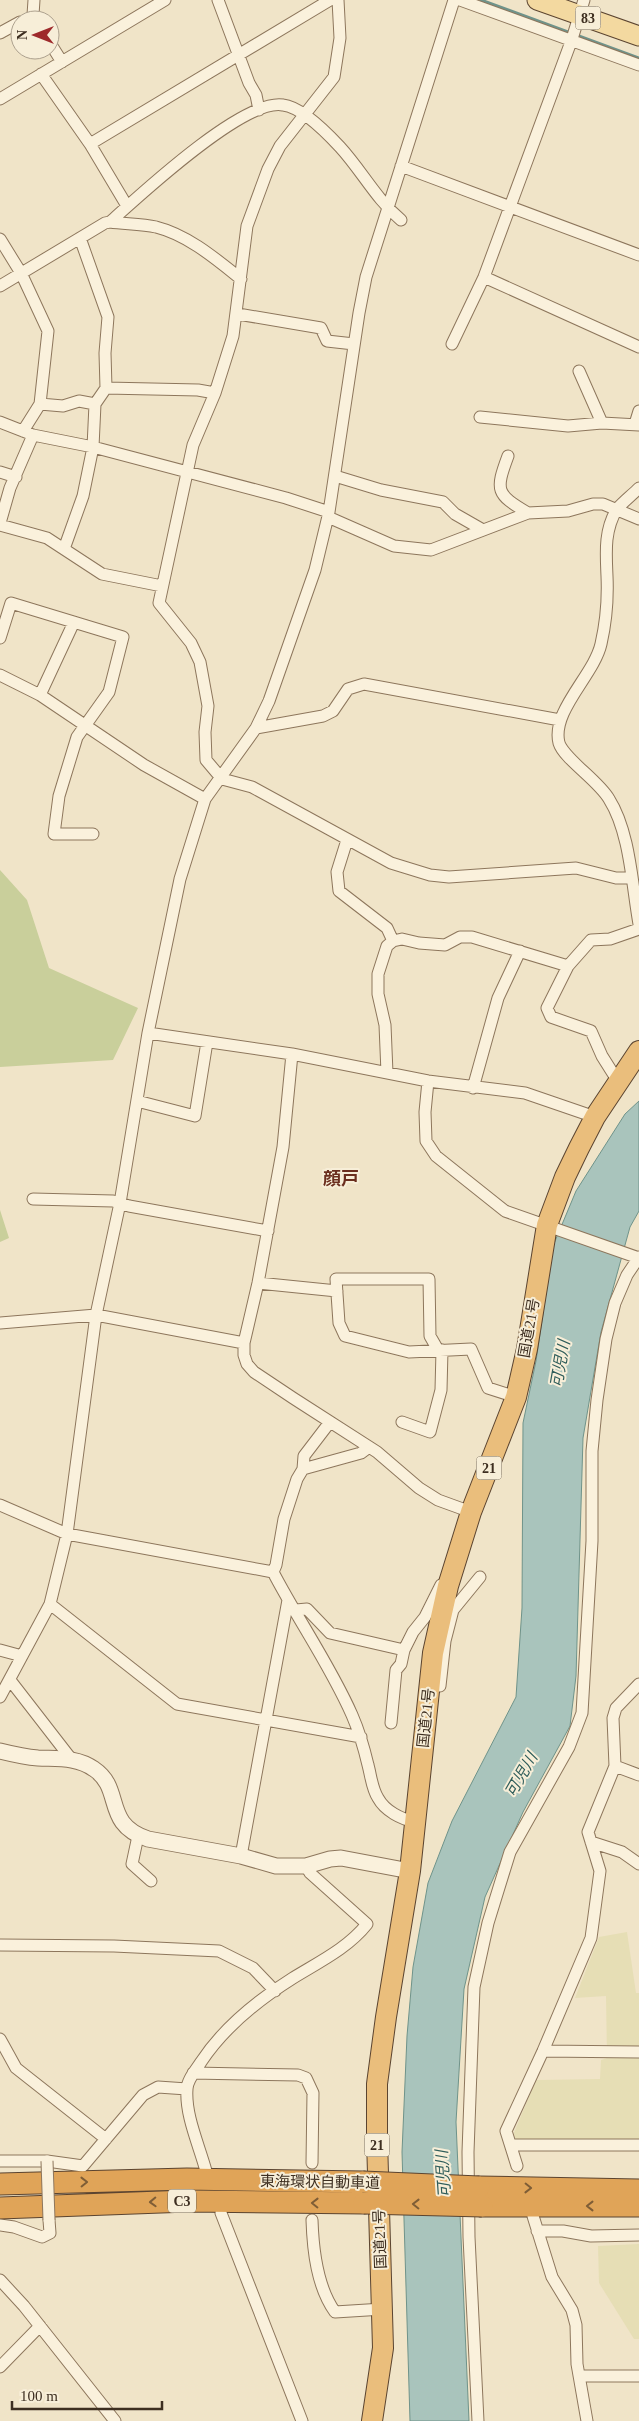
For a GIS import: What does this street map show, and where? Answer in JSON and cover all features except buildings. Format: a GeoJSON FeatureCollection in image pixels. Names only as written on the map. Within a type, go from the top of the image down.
{"type":"FeatureCollection","features":[{"type":"Feature","properties":{"kind":"highway","name":"国道21号"},"geometry":{"type":"LineString","coordinates":[[372,2421],[382,2348],[383,2309],[376,2139],[377,2084],[410,1871],[433,1653],[448,1609],[448,1586],[471,1512],[516,1397],[552,1227],[565,1177],[596,1117],[639,1050]]}},
{"type":"Feature","properties":{"kind":"highway","name":"東海環状自動車道"},"geometry":{"type":"LineString","coordinates":[[0,2184],[187,2179],[363,2182],[481,2196],[639,2206]]}},
{"type":"Feature","properties":{"kind":"highway","name":"東海環状自動車道"},"geometry":{"type":"LineString","coordinates":[[0,2208],[188,2201],[364,2203],[639,2190]]}},
{"type":"Feature","properties":{"kind":"main road","name":"83"},"geometry":{"type":"LineString","coordinates":[[537,0],[576,25],[639,36]]}},
{"type":"Feature","properties":{"kind":"street"},"geometry":{"type":"LineString","coordinates":[[0,99],[165,0]]}},
{"type":"Feature","properties":{"kind":"street"},"geometry":{"type":"LineString","coordinates":[[218,0],[256,95],[259,110]]}},
{"type":"Feature","properties":{"kind":"street"},"geometry":{"type":"LineString","coordinates":[[90,144],[330,0]]}},
{"type":"Feature","properties":{"kind":"street"},"geometry":{"type":"LineString","coordinates":[[338,0],[340,38],[334,77],[306,116],[280,146],[265,176],[247,226],[238,314],[229,354],[193,445],[159,602],[192,643],[200,662],[208,706],[206,760],[222,779],[252,787],[391,863],[430,875],[449,877],[576,868],[616,878],[631,878]]}},
{"type":"Feature","properties":{"kind":"street"},"geometry":{"type":"LineString","coordinates":[[0,1696],[50,1604],[67,1534],[96,1315],[120,1203],[148,1033],[180,879],[205,799],[222,779],[256,728],[269,701],[315,570],[335,476],[354,344],[366,277],[386,208],[454,0]]}},
{"type":"Feature","properties":{"kind":"street"},"geometry":{"type":"LineString","coordinates":[[460,0],[576,25],[639,65]]}},
{"type":"Feature","properties":{"kind":"street"},"geometry":{"type":"LineString","coordinates":[[452,344],[484,277],[576,25]]}},
{"type":"Feature","properties":{"kind":"street"},"geometry":{"type":"LineString","coordinates":[[42,74],[90,144],[127,206]]}},
{"type":"Feature","properties":{"kind":"street"},"geometry":{"type":"LineString","coordinates":[[110,222],[196,148],[259,110],[276,104],[298,109],[340,147],[386,208],[401,220]]}},
{"type":"Feature","properties":{"kind":"street"},"geometry":{"type":"LineString","coordinates":[[401,166],[639,255]]}},
{"type":"Feature","properties":{"kind":"street"},"geometry":{"type":"LineString","coordinates":[[0,286],[105,223],[110,222],[155,227],[172,232],[210,255],[242,279]]}},
{"type":"Feature","properties":{"kind":"street"},"geometry":{"type":"LineString","coordinates":[[64,549],[83,496],[93,447],[96,404],[106,388],[105,353],[108,317],[80,238]]}},
{"type":"Feature","properties":{"kind":"street"},"geometry":{"type":"LineString","coordinates":[[0,239],[21,273],[48,331],[40,404],[28,433],[0,524],[47,538],[102,574],[162,586]]}},
{"type":"Feature","properties":{"kind":"street"},"geometry":{"type":"LineString","coordinates":[[484,277],[639,347]]}},
{"type":"Feature","properties":{"kind":"street"},"geometry":{"type":"LineString","coordinates":[[238,314],[320,328],[327,341],[354,344]]}},
{"type":"Feature","properties":{"kind":"street"},"geometry":{"type":"LineString","coordinates":[[579,371],[602,423]]}},
{"type":"Feature","properties":{"kind":"street"},"geometry":{"type":"LineString","coordinates":[[106,388],[198,390],[215,393]]}},
{"type":"Feature","properties":{"kind":"street"},"geometry":{"type":"LineString","coordinates":[[40,404],[63,406],[79,401],[96,404]]}},
{"type":"Feature","properties":{"kind":"street"},"geometry":{"type":"LineString","coordinates":[[480,417],[568,426],[602,423],[637,424],[639,411]]}},
{"type":"Feature","properties":{"kind":"street"},"geometry":{"type":"LineString","coordinates":[[0,422],[28,433],[93,447],[186,474],[286,498],[328,514],[380,540],[407,548],[430,550],[528,514],[568,511],[594,504],[603,504],[639,519]]}},
{"type":"Feature","properties":{"kind":"street"},"geometry":{"type":"LineString","coordinates":[[508,456],[499,480],[501,492],[506,500],[528,514]]}},
{"type":"Feature","properties":{"kind":"street"},"geometry":{"type":"LineString","coordinates":[[0,472],[16,477]]}},
{"type":"Feature","properties":{"kind":"street"},"geometry":{"type":"LineString","coordinates":[[335,476],[381,490],[443,502],[455,514],[483,530]]}},
{"type":"Feature","properties":{"kind":"street"},"geometry":{"type":"LineString","coordinates":[[639,488],[617,509],[608,530],[605,549],[607,577],[602,643],[598,656],[560,720],[558,732],[564,753],[593,778],[609,798],[619,817],[639,924]]}},
{"type":"Feature","properties":{"kind":"street"},"geometry":{"type":"LineString","coordinates":[[0,638],[11,603],[122,637],[109,692],[77,737],[59,796],[54,834],[93,834]]}},
{"type":"Feature","properties":{"kind":"street"},"geometry":{"type":"LineString","coordinates":[[40,695],[74,622]]}},
{"type":"Feature","properties":{"kind":"street"},"geometry":{"type":"LineString","coordinates":[[0,675],[40,695],[144,765],[205,799]]}},
{"type":"Feature","properties":{"kind":"street"},"geometry":{"type":"LineString","coordinates":[[256,728],[323,716],[333,711],[348,689],[364,684],[560,720]]}},
{"type":"Feature","properties":{"kind":"street"},"geometry":{"type":"LineString","coordinates":[[347,840],[337,872],[339,891],[387,928],[394,941]]}},
{"type":"Feature","properties":{"kind":"street"},"geometry":{"type":"LineString","coordinates":[[622,1078],[602,1056],[591,1031],[551,1017],[547,1008],[568,966],[591,940],[610,939],[639,929]]}},
{"type":"Feature","properties":{"kind":"street"},"geometry":{"type":"LineString","coordinates":[[387,1073],[385,1025],[378,994],[378,974],[386,946],[394,941],[402,939],[419,944],[446,945],[460,937],[472,936],[568,966]]}},
{"type":"Feature","properties":{"kind":"street"},"geometry":{"type":"LineString","coordinates":[[472,1088],[498,998],[520,951]]}},
{"type":"Feature","properties":{"kind":"street"},"geometry":{"type":"LineString","coordinates":[[148,1033],[292,1054],[428,1081],[472,1088],[525,1093],[596,1117]]}},
{"type":"Feature","properties":{"kind":"street"},"geometry":{"type":"LineString","coordinates":[[137,1101],[195,1116],[207,1042]]}},
{"type":"Feature","properties":{"kind":"street"},"geometry":{"type":"LineString","coordinates":[[292,1054],[283,1147],[258,1284],[244,1343],[244,1355],[254,1372],[369,1447],[419,1488],[438,1500],[471,1512]]}},
{"type":"Feature","properties":{"kind":"street"},"geometry":{"type":"LineString","coordinates":[[428,1081],[425,1112],[426,1141],[436,1156],[505,1211],[639,1258],[626,1276],[615,1303],[606,1338],[597,1400],[592,1451],[592,1541],[582,1713],[569,1747],[510,1852],[488,1923],[474,1987],[468,2152],[469,2228],[478,2421]]}},
{"type":"Feature","properties":{"kind":"street"},"geometry":{"type":"LineString","coordinates":[[33,1199],[113,1201],[268,1231]]}},
{"type":"Feature","properties":{"kind":"street"},"geometry":{"type":"LineString","coordinates":[[402,1422],[430,1432],[441,1390],[440,1350],[430,1336],[429,1279],[336,1279],[339,1323],[346,1336],[409,1352],[440,1350],[471,1349],[488,1388],[516,1397]]}},
{"type":"Feature","properties":{"kind":"street"},"geometry":{"type":"LineString","coordinates":[[258,1284],[336,1291]]}},
{"type":"Feature","properties":{"kind":"street"},"geometry":{"type":"LineString","coordinates":[[0,1323],[96,1315],[244,1343]]}},
{"type":"Feature","properties":{"kind":"street"},"geometry":{"type":"LineString","coordinates":[[273,1572],[276,1565],[284,1519],[297,1479],[303,1470],[304,1456],[330,1422]]}},
{"type":"Feature","properties":{"kind":"street"},"geometry":{"type":"LineString","coordinates":[[303,1470],[361,1453],[369,1447]]}},
{"type":"Feature","properties":{"kind":"street"},"geometry":{"type":"LineString","coordinates":[[0,1505],[67,1534],[273,1572]]}},
{"type":"Feature","properties":{"kind":"street"},"geometry":{"type":"LineString","coordinates":[[273,1572],[352,1713],[361,1737],[377,1797],[388,1810],[404,1820],[415,1822]]}},
{"type":"Feature","properties":{"kind":"street"},"geometry":{"type":"LineString","coordinates":[[440,1686],[448,1609],[480,1577]]}},
{"type":"Feature","properties":{"kind":"street"},"geometry":{"type":"LineString","coordinates":[[391,1723],[396,1670],[401,1664],[404,1650],[413,1632],[429,1610],[440,1585],[448,1586]]}},
{"type":"Feature","properties":{"kind":"street"},"geometry":{"type":"LineString","coordinates":[[241,1856],[288,1600]]}},
{"type":"Feature","properties":{"kind":"street"},"geometry":{"type":"LineString","coordinates":[[50,1604],[177,1704],[361,1737]]}},
{"type":"Feature","properties":{"kind":"street"},"geometry":{"type":"LineString","coordinates":[[296,1610],[307,1610],[330,1633],[404,1650]]}},
{"type":"Feature","properties":{"kind":"street"},"geometry":{"type":"LineString","coordinates":[[0,1650],[22,1656]]}},
{"type":"Feature","properties":{"kind":"street"},"geometry":{"type":"LineString","coordinates":[[10,1680],[72,1760]]}},
{"type":"Feature","properties":{"kind":"street"},"geometry":{"type":"LineString","coordinates":[[517,2166],[506,2131],[544,2051],[591,1938],[600,1871],[588,1832],[615,1766],[613,1718],[616,1708],[639,1684]]}},
{"type":"Feature","properties":{"kind":"street"},"geometry":{"type":"LineString","coordinates":[[0,1751],[82,1762],[103,1776],[122,1823],[138,1836],[169,1844],[241,1856],[276,1866],[306,1866],[341,1858],[410,1871]]}},
{"type":"Feature","properties":{"kind":"street"},"geometry":{"type":"LineString","coordinates":[[615,1766],[639,1775]]}},
{"type":"Feature","properties":{"kind":"street"},"geometry":{"type":"LineString","coordinates":[[138,1836],[132,1864],[151,1881]]}},
{"type":"Feature","properties":{"kind":"street"},"geometry":{"type":"LineString","coordinates":[[591,1842],[622,1852],[639,1864]]}},
{"type":"Feature","properties":{"kind":"street"},"geometry":{"type":"LineString","coordinates":[[206,2171],[186,2101],[186,2090],[187,2084],[211,2046],[229,2025],[275,1991],[357,1937],[367,1924],[310,1874],[306,1866]]}},
{"type":"Feature","properties":{"kind":"street"},"geometry":{"type":"LineString","coordinates":[[0,1945],[114,1946],[219,1951],[254,1968],[275,1991]]}},
{"type":"Feature","properties":{"kind":"street"},"geometry":{"type":"LineString","coordinates":[[0,2039],[16,2068],[106,2139]]}},
{"type":"Feature","properties":{"kind":"street"},"geometry":{"type":"LineString","coordinates":[[544,2051],[639,2052]]}},
{"type":"Feature","properties":{"kind":"street"},"geometry":{"type":"LineString","coordinates":[[194,2073],[298,2075],[306,2078],[313,2093],[312,2163]]}},
{"type":"Feature","properties":{"kind":"street"},"geometry":{"type":"LineString","coordinates":[[0,2161],[47,2161],[83,2166],[143,2095],[158,2087],[186,2090]]}},
{"type":"Feature","properties":{"kind":"street"},"geometry":{"type":"LineString","coordinates":[[511,2145],[639,2145]]}},
{"type":"Feature","properties":{"kind":"street"},"geometry":{"type":"LineString","coordinates":[[0,2225],[14,2227],[42,2237],[50,2233],[47,2161]]}},
{"type":"Feature","properties":{"kind":"street"},"geometry":{"type":"LineString","coordinates":[[221,2213],[302,2421]]}},
{"type":"Feature","properties":{"kind":"street"},"geometry":{"type":"LineString","coordinates":[[532,2216],[552,2277],[572,2310],[576,2326],[579,2376],[587,2421]]}},
{"type":"Feature","properties":{"kind":"street"},"geometry":{"type":"LineString","coordinates":[[312,2220],[313,2244],[325,2299],[334,2312],[383,2309]]}},
{"type":"Feature","properties":{"kind":"street"},"geometry":{"type":"LineString","coordinates":[[538,2231],[563,2231],[591,2236],[639,2235]]}},
{"type":"Feature","properties":{"kind":"street"},"geometry":{"type":"LineString","coordinates":[[0,2280],[40,2326],[116,2421]]}},
{"type":"Feature","properties":{"kind":"street"},"geometry":{"type":"LineString","coordinates":[[0,2367],[40,2326]]}},
{"type":"Feature","properties":{"kind":"street"},"geometry":{"type":"LineString","coordinates":[[579,2376],[639,2376]]}},
{"type":"Feature","properties":{"kind":"shaded area"},"geometry":{"type":"Polygon","coordinates":[[[627,1932],[636,1993],[639,1993],[639,2140],[516,2140],[513,2135],[536,2080],[600,2079],[601,2060],[607,2058],[606,1996],[575,1998],[599,1937],[627,1932]]]}},
{"type":"Feature","properties":{"kind":"shaded area"},"geometry":{"type":"Polygon","coordinates":[[[639,2244],[639,2339],[634,2339],[599,2283],[598,2246],[639,2244]]]}},
{"type":"Feature","properties":{"kind":"green space"},"geometry":{"type":"Polygon","coordinates":[[[0,870],[27,900],[49,968],[138,1008],[113,1060],[0,1067],[0,870]]]}},
{"type":"Feature","properties":{"kind":"green space"},"geometry":{"type":"Polygon","coordinates":[[[0,1210],[9,1238],[0,1242],[0,1210]]]}},
{"type":"Feature","properties":{"kind":"water","name":"可児川"},"geometry":{"type":"Polygon","coordinates":[[[639,1101],[639,1211],[630,1227],[601,1332],[583,1438],[576,1676],[570,1726],[523,1812],[485,1897],[464,1989],[456,2122],[469,2421],[410,2421],[402,2152],[407,2036],[413,1967],[428,1883],[452,1821],[516,1697],[522,1608],[523,1423],[536,1361],[553,1246],[576,1191],[625,1114],[639,1101]]]}},
{"type":"Feature","properties":{"kind":"waterway"},"geometry":{"type":"LineString","coordinates":[[481,0],[639,58]]}},
{"type":"Feature","properties":{"kind":"district","name":"顔戸"},"geometry":{"type":"Point","coordinates":[341,1179]}}]}
